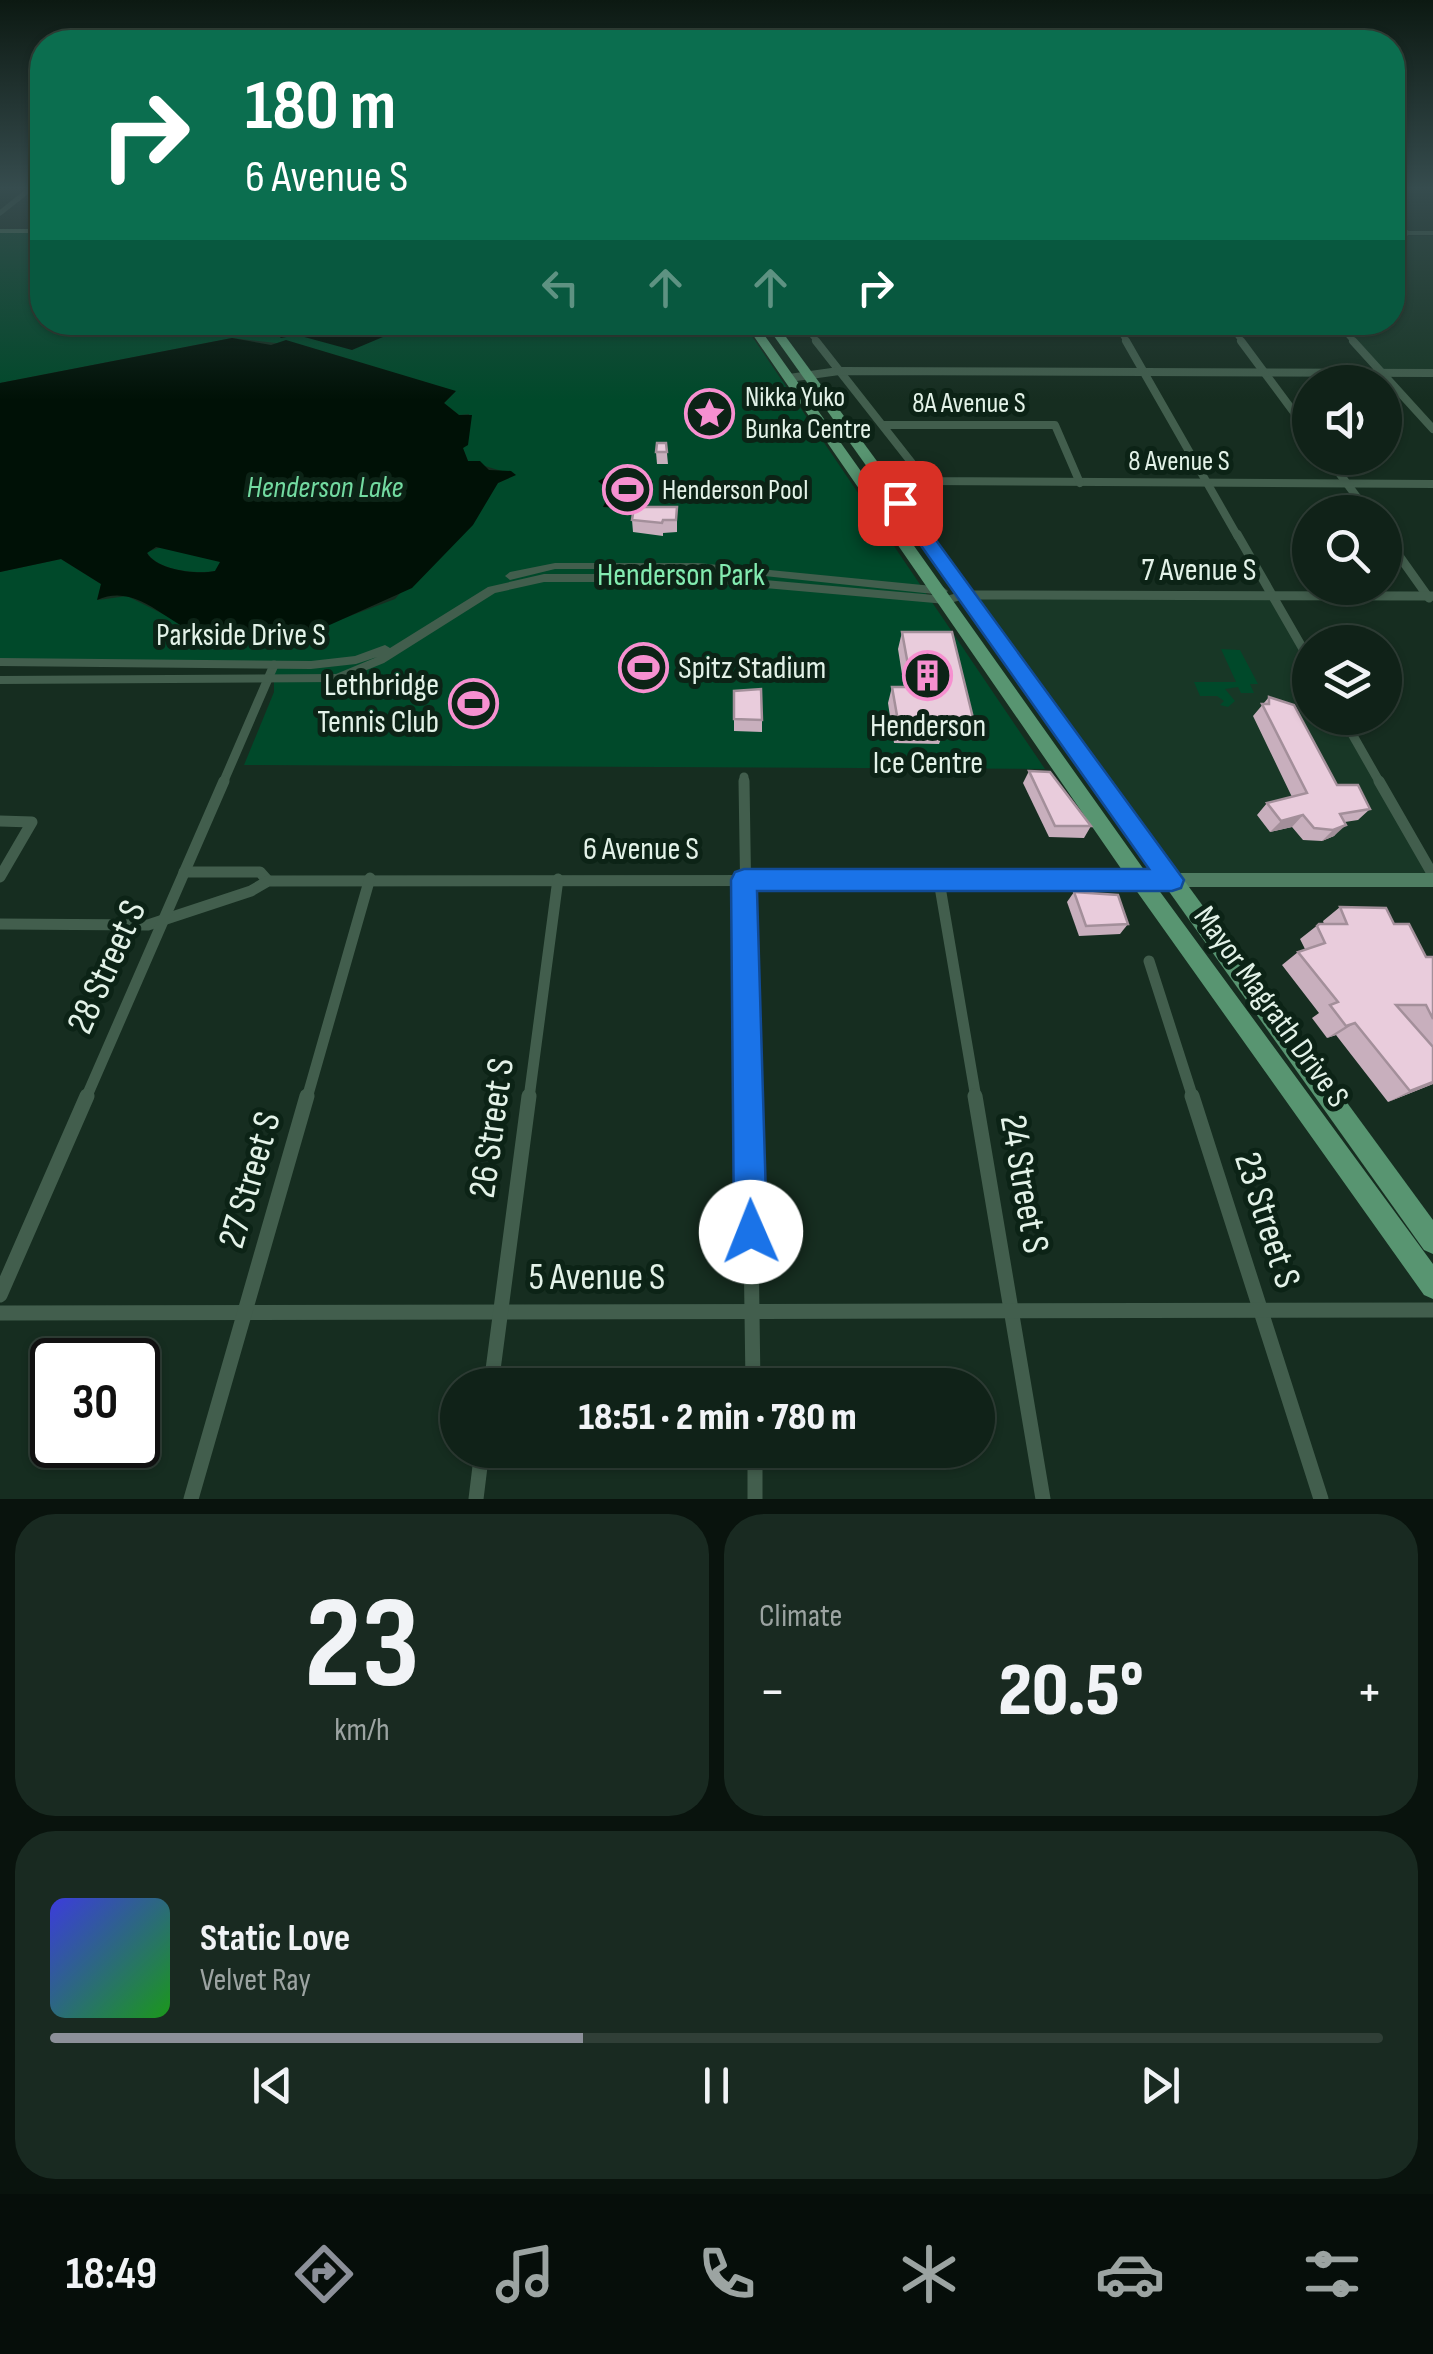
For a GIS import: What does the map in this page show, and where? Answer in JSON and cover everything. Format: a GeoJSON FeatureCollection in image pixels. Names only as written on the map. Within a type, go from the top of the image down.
{"type":"FeatureCollection","features":[{"type":"Feature","properties":{"kind":"main road","name":"Mayor Magrath Drive S"},"geometry":{"type":"LineString","coordinates":[[761,335],[798,377],[950,595],[1140,880],[1433,1286]]}},
{"type":"Feature","properties":{"kind":"main road","name":"Mayor Magrath Drive S"},"geometry":{"type":"LineString","coordinates":[[776,335],[798,377]]}},
{"type":"Feature","properties":{"kind":"main road","name":"Mayor Magrath Drive S"},"geometry":{"type":"LineString","coordinates":[[950,595],[1172,880],[1433,1241]]}},
{"type":"Feature","properties":{"kind":"main road","name":"6 Avenue S"},"geometry":{"type":"LineString","coordinates":[[1140,880],[1433,878]]}},
{"type":"Feature","properties":{"kind":"street"},"geometry":{"type":"LineString","coordinates":[[812,335],[883,425]]}},
{"type":"Feature","properties":{"kind":"street"},"geometry":{"type":"LineString","coordinates":[[1122,335],[1292,630]]}},
{"type":"Feature","properties":{"kind":"street"},"geometry":{"type":"LineString","coordinates":[[1237,335],[1292,410]]}},
{"type":"Feature","properties":{"kind":"street"},"geometry":{"type":"LineString","coordinates":[[1348,335],[1376,365]]}},
{"type":"Feature","properties":{"kind":"street"},"geometry":{"type":"LineString","coordinates":[[798,377],[840,371],[1292,372]]}},
{"type":"Feature","properties":{"kind":"street"},"geometry":{"type":"LineString","coordinates":[[1402,372],[1433,372]]}},
{"type":"Feature","properties":{"kind":"street"},"geometry":{"type":"LineString","coordinates":[[1402,394],[1433,429]]}},
{"type":"Feature","properties":{"kind":"street","name":"8A Avenue S"},"geometry":{"type":"LineString","coordinates":[[883,425],[1056,425],[1080,483]]}},
{"type":"Feature","properties":{"kind":"street","name":"8 Avenue S"},"geometry":{"type":"LineString","coordinates":[[883,425],[926,480],[1433,484]]}},
{"type":"Feature","properties":{"kind":"street"},"geometry":{"type":"LineString","coordinates":[[1340,475],[1355,495]]}},
{"type":"Feature","properties":{"kind":"street"},"geometry":{"type":"LineString","coordinates":[[1402,559],[1431,598]]}},
{"type":"Feature","properties":{"kind":"street","name":"Parkside Drive S"},"geometry":{"type":"LineString","coordinates":[[0,662],[331,664],[373,655],[484,586],[550,567],[698,566],[950,595]]}},
{"type":"Feature","properties":{"kind":"street","name":"Parkside Drive S"},"geometry":{"type":"LineString","coordinates":[[0,680],[320,681],[352,674],[482,595],[514,583],[544,578],[696,578],[950,595]]}},
{"type":"Feature","properties":{"kind":"street","name":"7 Avenue S"},"geometry":{"type":"LineString","coordinates":[[950,595],[1431,598]]}},
{"type":"Feature","properties":{"kind":"street","name":"28 Street S"},"geometry":{"type":"LineString","coordinates":[[0,1295],[274,665]]}},
{"type":"Feature","properties":{"kind":"street"},"geometry":{"type":"LineString","coordinates":[[1352,735],[1433,878]]}},
{"type":"Feature","properties":{"kind":"street"},"geometry":{"type":"LineString","coordinates":[[744,777],[754,1368]]}},
{"type":"Feature","properties":{"kind":"street"},"geometry":{"type":"LineString","coordinates":[[0,821],[32,822],[0,877]]}},
{"type":"Feature","properties":{"kind":"street","name":"6 Avenue S"},"geometry":{"type":"LineString","coordinates":[[184,872],[260,872],[268,881]]}},
{"type":"Feature","properties":{"kind":"street","name":"27 Street S"},"geometry":{"type":"LineString","coordinates":[[192,1499],[370,878]]}},
{"type":"Feature","properties":{"kind":"street","name":"26 Street S"},"geometry":{"type":"LineString","coordinates":[[493,1368],[558,879]]}},
{"type":"Feature","properties":{"kind":"street","name":"6 Avenue S"},"geometry":{"type":"LineString","coordinates":[[0,924],[148,925],[251,891],[268,881],[1140,880]]}},
{"type":"Feature","properties":{"kind":"street","name":"24 Street S"},"geometry":{"type":"LineString","coordinates":[[939,881],[1044,1499]]}},
{"type":"Feature","properties":{"kind":"street","name":"23 Street S"},"geometry":{"type":"LineString","coordinates":[[1149,961],[1322,1499]]}},
{"type":"Feature","properties":{"kind":"street","name":"5 Avenue S"},"geometry":{"type":"LineString","coordinates":[[0,1313],[1433,1310]]}},
{"type":"Feature","properties":{"kind":"street"},"geometry":{"type":"LineString","coordinates":[[476,1499],[480,1468]]}},
{"type":"Feature","properties":{"kind":"street"},"geometry":{"type":"LineString","coordinates":[[754,1468],[755,1499]]}},
{"type":"Feature","properties":{"kind":"shaded area"},"geometry":{"type":"Polygon","coordinates":[[[1405,260],[1433,260],[1433,370],[1379,365],[1352,335],[1405,335],[1405,260]]]}},
{"type":"Feature","properties":{"kind":"shaded area"},"geometry":{"type":"Polygon","coordinates":[[[965,595],[1273,596],[1292,629],[1292,735],[1353,735],[1433,875],[1172,880],[965,595]]]}},
{"type":"Feature","properties":{"kind":"green space","name":"Henderson Park"},"geometry":{"type":"Polygon","coordinates":[[[0,260],[30,260],[30,335],[751,335],[1045,769],[244,765],[274,692],[274,665],[0,662],[0,572],[61,559],[101,584],[98,600],[127,596],[209,637],[273,637],[281,642],[395,599],[498,483],[515,475],[468,461],[463,449],[469,414],[459,415],[444,403],[455,392],[276,343],[232,338],[0,383],[0,260]]]}},
{"type":"Feature","properties":{"kind":"green space"},"geometry":{"type":"Polygon","coordinates":[[[164,546],[221,562],[215,571],[207,572],[168,567],[147,552],[164,546]]]}},
{"type":"Feature","properties":{"kind":"green space"},"geometry":{"type":"Polygon","coordinates":[[[1221,649],[1240,650],[1258,684],[1250,684],[1254,693],[1241,693],[1238,687],[1225,689],[1235,701],[1228,707],[1220,705],[1224,701],[1217,696],[1200,696],[1194,682],[1236,682],[1221,649]]]}},
{"type":"Feature","properties":{"kind":"water"},"geometry":{"type":"Polygon","coordinates":[[[297,335],[388,335],[352,350],[297,335]]]}},
{"type":"Feature","properties":{"kind":"water","name":"Henderson Lake"},"geometry":{"type":"Polygon","coordinates":[[[232,338],[271,345],[286,340],[456,391],[444,403],[459,415],[472,415],[468,445],[463,448],[468,461],[480,461],[489,470],[511,471],[516,475],[498,483],[473,525],[412,588],[280,643],[273,637],[208,637],[141,601],[113,596],[97,600],[101,584],[61,559],[0,572],[0,383],[232,338]],[[156,547],[147,553],[159,564],[188,572],[215,571],[220,562],[156,547]]]}},
{"type":"Feature","properties":{"kind":"water","name":"Henderson Pool"},"geometry":{"type":"Polygon","coordinates":[[[614,473],[627,480],[634,474],[646,474],[653,482],[645,488],[645,496],[620,508],[603,507],[610,492],[598,481],[614,473]]]}},
{"type":"Feature","properties":{"kind":"building"},"geometry":{"type":"Polygon","coordinates":[[[657,443],[666,443],[667,452],[656,452],[657,443]]]}},
{"type":"Feature","properties":{"kind":"building"},"geometry":{"type":"Polygon","coordinates":[[[634,507],[677,507],[676,520],[632,520],[634,507]]]}},
{"type":"Feature","properties":{"kind":"building","name":"Henderson Ice Centre"},"geometry":{"type":"Polygon","coordinates":[[[902,632],[952,632],[973,718],[943,718],[945,728],[899,727],[892,687],[912,687],[902,632]]]}},
{"type":"Feature","properties":{"kind":"building"},"geometry":{"type":"Polygon","coordinates":[[[761,689],[762,720],[734,719],[734,691],[761,689]]]}},
{"type":"Feature","properties":{"kind":"building"},"geometry":{"type":"Polygon","coordinates":[[[1269,697],[1292,704],[1292,735],[1310,735],[1337,785],[1358,785],[1370,809],[1340,814],[1346,825],[1333,830],[1314,828],[1303,815],[1281,821],[1267,803],[1307,793],[1262,704],[1269,704],[1269,697]]]}},
{"type":"Feature","properties":{"kind":"building"},"geometry":{"type":"Polygon","coordinates":[[[1029,771],[1050,772],[1091,826],[1055,826],[1029,771]]]}},
{"type":"Feature","properties":{"kind":"building"},"geometry":{"type":"Polygon","coordinates":[[[1074,892],[1118,895],[1128,924],[1086,926],[1074,892]]]}},
{"type":"Feature","properties":{"kind":"building"},"geometry":{"type":"Polygon","coordinates":[[[1340,907],[1386,908],[1394,924],[1409,924],[1426,957],[1433,957],[1433,1019],[1426,1005],[1396,1005],[1433,1047],[1433,1082],[1410,1091],[1355,1023],[1346,1026],[1330,1005],[1338,1002],[1298,952],[1325,943],[1319,924],[1347,924],[1340,907]]]}},
{"type":"Feature","properties":{"kind":"place","name":"Nikka Yuko Bunka Centre"},"geometry":{"type":"Point","coordinates":[710,413]}},
{"type":"Feature","properties":{"kind":"place","name":"Henderson Pool"},"geometry":{"type":"Point","coordinates":[627,490]}},
{"type":"Feature","properties":{"kind":"place","name":"Spitz Stadium"},"geometry":{"type":"Point","coordinates":[643,668]}},
{"type":"Feature","properties":{"kind":"place","name":"Henderson Ice Centre"},"geometry":{"type":"Point","coordinates":[928,676]}},
{"type":"Feature","properties":{"kind":"place","name":"Lethbridge Tennis Club"},"geometry":{"type":"Point","coordinates":[474,703]}},
{"type":"Feature","properties":{"kind":"route"},"geometry":{"type":"LineString","coordinates":[[751,1232],[744,880],[1172,880],[900,503]]}}]}
